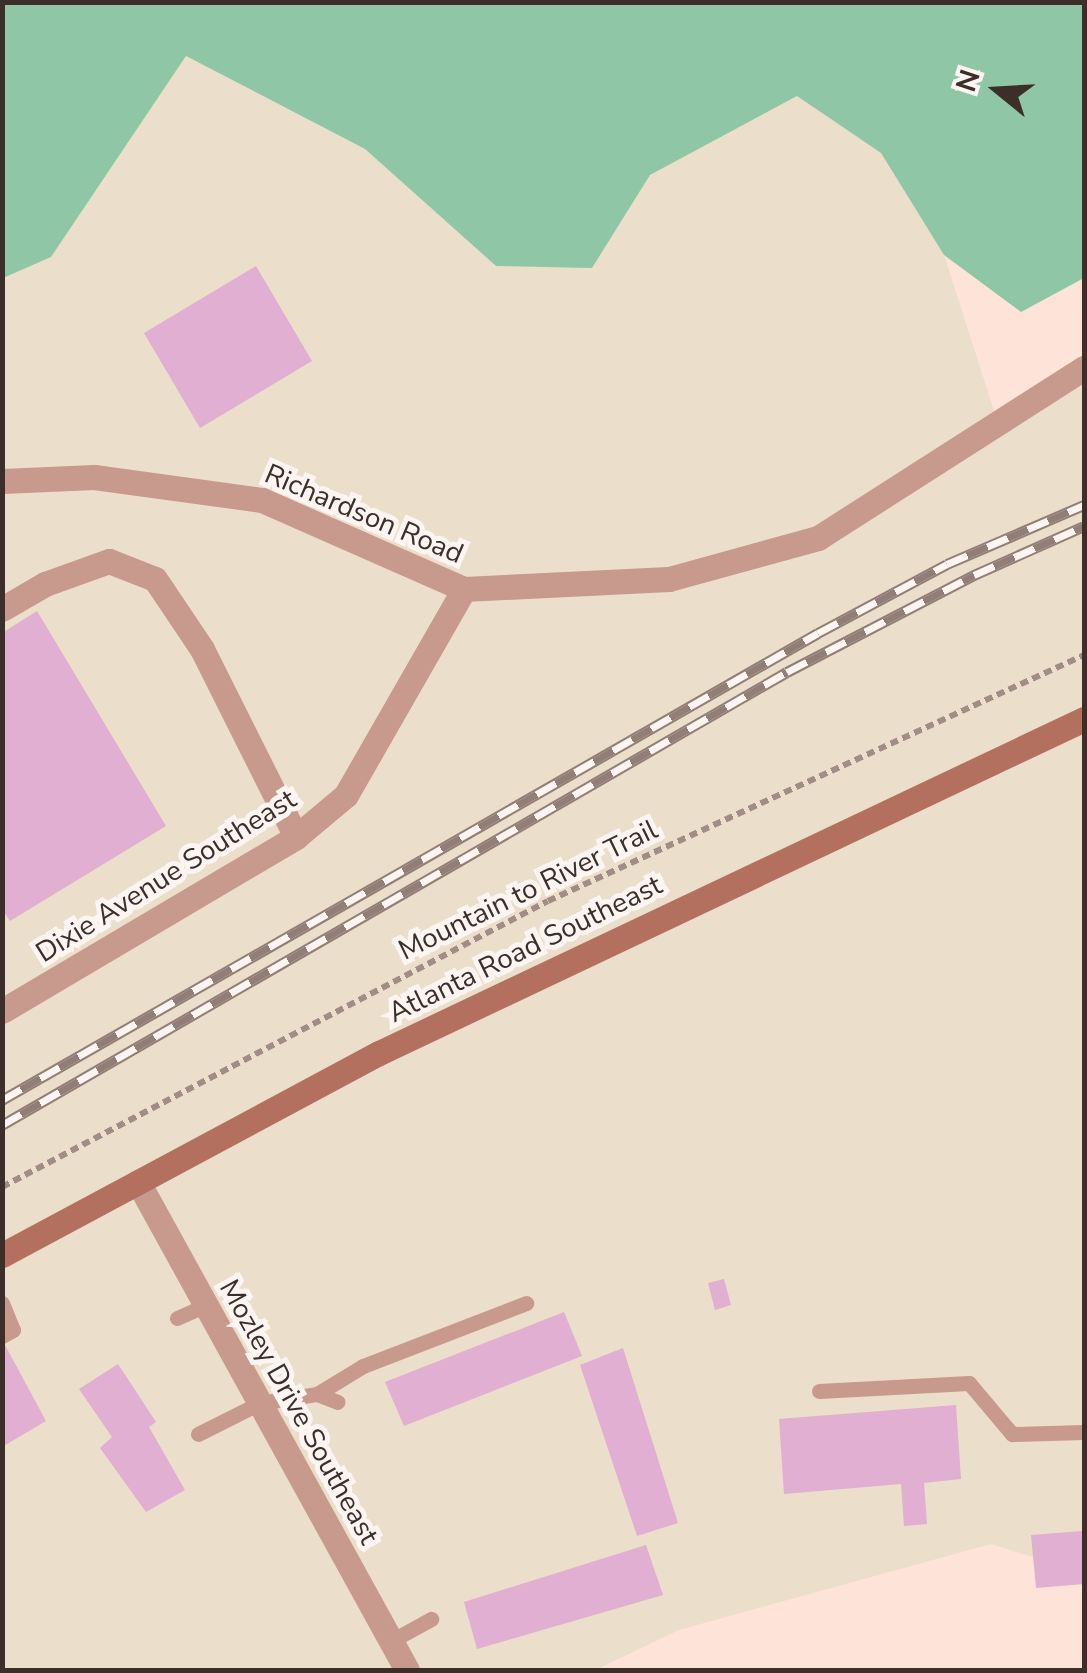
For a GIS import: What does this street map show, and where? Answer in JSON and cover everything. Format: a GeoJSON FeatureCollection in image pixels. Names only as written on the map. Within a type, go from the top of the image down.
{"type":"FeatureCollection","features":[{"type":"Feature","properties":{"kind":"main road","name":"Atlanta Road Southeast"},"geometry":{"type":"LineString","coordinates":[[2,1255],[539,975],[1084,720]]}},
{"type":"Feature","properties":{"kind":"street"},"geometry":{"type":"LineString","coordinates":[[464,589],[669,579],[818,538],[1084,368]]}},
{"type":"Feature","properties":{"kind":"street","name":"Richardson Road"},"geometry":{"type":"LineString","coordinates":[[2,481],[94,476],[262,500],[464,589]]}},
{"type":"Feature","properties":{"kind":"street"},"geometry":{"type":"LineString","coordinates":[[2,608],[44,584],[109,561],[155,579],[202,648],[296,837]]}},
{"type":"Feature","properties":{"kind":"street","name":"Dixie Avenue Southeast"},"geometry":{"type":"LineString","coordinates":[[2,1012],[296,837],[346,796],[464,589]]}},
{"type":"Feature","properties":{"kind":"street","name":"Mozley Drive Southeast"},"geometry":{"type":"LineString","coordinates":[[138,1182],[408,1670]]}},
{"type":"Feature","properties":{"kind":"lane"},"geometry":{"type":"LineString","coordinates":[[2,1303],[13,1330],[2,1336]]}},
{"type":"Feature","properties":{"kind":"lane"},"geometry":{"type":"LineString","coordinates":[[198,1434],[260,1404],[317,1394],[363,1366],[526,1303]]}},
{"type":"Feature","properties":{"kind":"lane"},"geometry":{"type":"LineString","coordinates":[[177,1318],[206,1305]]}},
{"type":"Feature","properties":{"kind":"lane"},"geometry":{"type":"LineString","coordinates":[[818,1392],[970,1384],[1012,1434],[1084,1432]]}},
{"type":"Feature","properties":{"kind":"lane"},"geometry":{"type":"LineString","coordinates":[[317,1394],[338,1402]]}},
{"type":"Feature","properties":{"kind":"lane"},"geometry":{"type":"LineString","coordinates":[[391,1641],[431,1619]]}},
{"type":"Feature","properties":{"kind":"path","name":"Mountain to River Trail"},"geometry":{"type":"LineString","coordinates":[[2,1186],[548,902],[1084,654]]}},
{"type":"Feature","properties":{"kind":"shaded area"},"geometry":{"type":"Polygon","coordinates":[[[186,56],[365,149],[496,266],[592,267],[650,175],[797,96],[881,153],[944,255],[997,420],[1084,371],[1084,1573],[991,1544],[679,1630],[595,1670],[3,1670],[2,278],[51,257],[186,56]]]}},
{"type":"Feature","properties":{"kind":"green space"},"geometry":{"type":"Polygon","coordinates":[[[3,2],[1084,3],[1084,278],[1021,312],[944,255],[881,153],[797,96],[650,175],[592,268],[496,266],[365,149],[186,56],[51,257],[3,278],[3,2]]]}},
{"type":"Feature","properties":{"kind":"building"},"geometry":{"type":"Polygon","coordinates":[[[256,266],[312,361],[200,428],[144,333],[256,266]]]}},
{"type":"Feature","properties":{"kind":"building"},"geometry":{"type":"Polygon","coordinates":[[[37,611],[166,826],[10,921],[2,909],[2,633],[37,611]]]}},
{"type":"Feature","properties":{"kind":"building"},"geometry":{"type":"Polygon","coordinates":[[[724,1279],[731,1305],[715,1310],[708,1283],[724,1279]]]}},
{"type":"Feature","properties":{"kind":"building"},"geometry":{"type":"Polygon","coordinates":[[[564,1312],[582,1356],[404,1426],[385,1382],[564,1312]]]}},
{"type":"Feature","properties":{"kind":"building"},"geometry":{"type":"Polygon","coordinates":[[[5,1345],[46,1421],[2,1447],[2,1346],[5,1345]]]}},
{"type":"Feature","properties":{"kind":"building"},"geometry":{"type":"Polygon","coordinates":[[[623,1348],[678,1523],[637,1536],[580,1365],[623,1348]]]}},
{"type":"Feature","properties":{"kind":"building"},"geometry":{"type":"Polygon","coordinates":[[[118,1364],[156,1422],[149,1427],[185,1490],[146,1512],[100,1448],[112,1437],[79,1389],[118,1364]]]}},
{"type":"Feature","properties":{"kind":"building"},"geometry":{"type":"Polygon","coordinates":[[[956,1405],[961,1479],[924,1483],[927,1524],[904,1526],[901,1484],[784,1494],[779,1419],[956,1405]]]}},
{"type":"Feature","properties":{"kind":"building"},"geometry":{"type":"Polygon","coordinates":[[[1082,1531],[1084,1584],[1036,1588],[1031,1535],[1082,1531]]]}},
{"type":"Feature","properties":{"kind":"building"},"geometry":{"type":"Polygon","coordinates":[[[646,1545],[663,1595],[477,1649],[464,1602],[646,1545]]]}},
{"type":"Feature","properties":{"kind":"railway"},"geometry":{"type":"LineString","coordinates":[[2,1100],[818,633],[947,564],[1084,505]]}},
{"type":"Feature","properties":{"kind":"railway"},"geometry":{"type":"LineString","coordinates":[[2,1125],[787,672],[974,575],[1084,526]]}}]}
